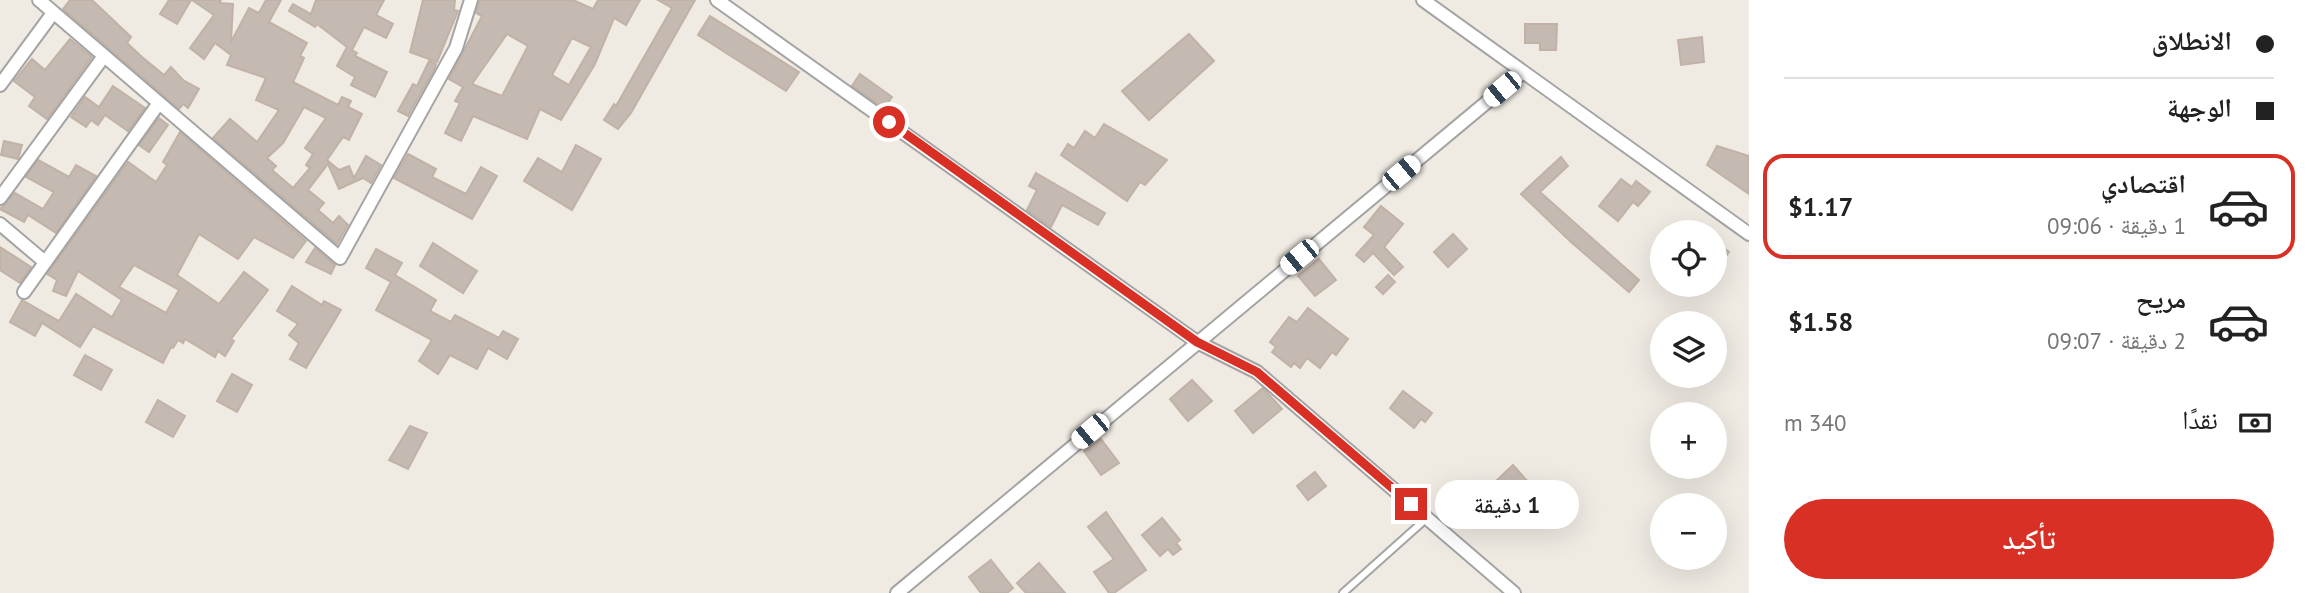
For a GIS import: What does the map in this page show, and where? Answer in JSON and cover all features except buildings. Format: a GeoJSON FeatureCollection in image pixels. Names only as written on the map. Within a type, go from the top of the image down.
{"type":"FeatureCollection","features":[{"type":"Feature","properties":{"kind":"street"},"geometry":{"type":"LineString","coordinates":[[38,0],[341,258],[456,48],[471,0]]}},
{"type":"Feature","properties":{"kind":"street"},"geometry":{"type":"LineString","coordinates":[[717,0],[1197,342],[1257,372],[1514,593]]}},
{"type":"Feature","properties":{"kind":"street"},"geometry":{"type":"LineString","coordinates":[[1423,0],[1749,234]]}},
{"type":"Feature","properties":{"kind":"street"},"geometry":{"type":"LineString","coordinates":[[0,85],[53,13]]}},
{"type":"Feature","properties":{"kind":"street"},"geometry":{"type":"LineString","coordinates":[[0,198],[104,56]]}},
{"type":"Feature","properties":{"kind":"street"},"geometry":{"type":"LineString","coordinates":[[897,593],[1523,72]]}},
{"type":"Feature","properties":{"kind":"street"},"geometry":{"type":"LineString","coordinates":[[24,292],[159,103]]}},
{"type":"Feature","properties":{"kind":"street"},"geometry":{"type":"LineString","coordinates":[[0,225],[45,262]]}},
{"type":"Feature","properties":{"kind":"lane"},"geometry":{"type":"LineString","coordinates":[[1343,593],[1427,518]]}},
{"type":"Feature","properties":{"kind":"route"},"geometry":{"type":"LineString","coordinates":[[889,122],[1197,342],[1257,372],[1411,504]]}}]}
